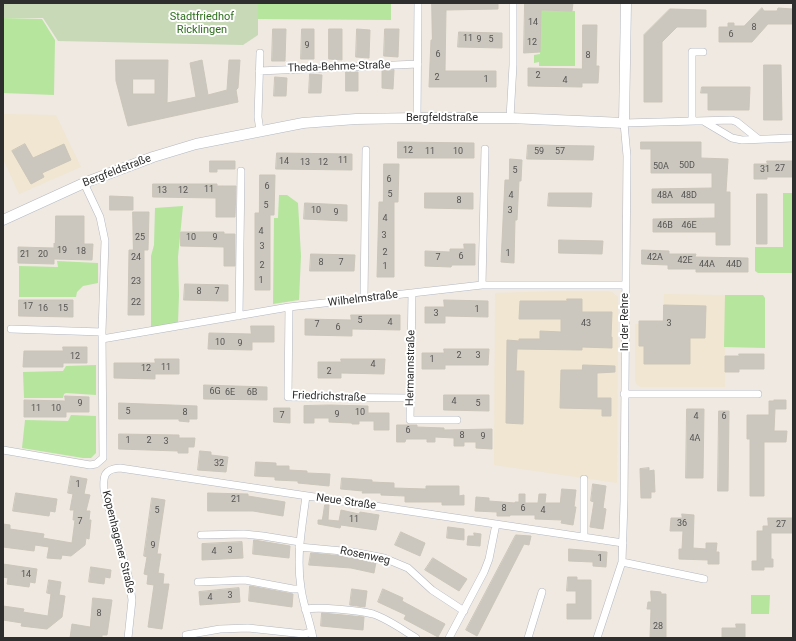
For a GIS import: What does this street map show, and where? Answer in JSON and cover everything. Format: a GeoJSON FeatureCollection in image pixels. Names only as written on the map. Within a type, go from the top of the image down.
{"type":"FeatureCollection","features":[{"type":"Feature","properties":{"kind":"street"},"geometry":{"type":"LineString","coordinates":[[417,118],[418,3]]}},
{"type":"Feature","properties":{"kind":"street"},"geometry":{"type":"LineString","coordinates":[[510,118],[513,65],[513,3]]}},
{"type":"Feature","properties":{"kind":"street","name":"In der Rehre"},"geometry":{"type":"LineString","coordinates":[[597,638],[622,562],[623,543],[627,156],[624,122],[626,3]]}},
{"type":"Feature","properties":{"kind":"street"},"geometry":{"type":"LineString","coordinates":[[692,121],[692,52],[703,52]]}},
{"type":"Feature","properties":{"kind":"street"},"geometry":{"type":"LineString","coordinates":[[260,53],[258,117],[260,131]]}},
{"type":"Feature","properties":{"kind":"street","name":"Theda-Behme-Straße"},"geometry":{"type":"LineString","coordinates":[[259,70],[418,64]]}},
{"type":"Feature","properties":{"kind":"street","name":"Bergfeldstraße"},"geometry":{"type":"LineString","coordinates":[[3,220],[84,183],[154,157],[196,144],[303,123],[356,119],[417,118],[510,118],[624,122]]}},
{"type":"Feature","properties":{"kind":"street"},"geometry":{"type":"LineString","coordinates":[[624,122],[705,122],[732,120],[737,122],[758,138]]}},
{"type":"Feature","properties":{"kind":"street"},"geometry":{"type":"LineString","coordinates":[[705,122],[732,138],[742,140],[758,138],[793,138]]}},
{"type":"Feature","properties":{"kind":"street"},"geometry":{"type":"LineString","coordinates":[[482,285],[485,149]]}},
{"type":"Feature","properties":{"kind":"street"},"geometry":{"type":"LineString","coordinates":[[364,298],[366,150]]}},
{"type":"Feature","properties":{"kind":"street"},"geometry":{"type":"LineString","coordinates":[[239,316],[241,171]]}},
{"type":"Feature","properties":{"kind":"street"},"geometry":{"type":"LineString","coordinates":[[3,450],[90,465],[100,462],[103,458],[102,335],[104,241],[100,217],[84,183]]}},
{"type":"Feature","properties":{"kind":"street","name":"Wilhelmstraße"},"geometry":{"type":"LineString","coordinates":[[11,329],[102,335],[364,298],[482,285],[625,285]]}},
{"type":"Feature","properties":{"kind":"street","name":"Hermannstraße"},"geometry":{"type":"LineString","coordinates":[[412,293],[410,420],[457,420]]}},
{"type":"Feature","properties":{"kind":"street","name":"Friedrichstraße"},"geometry":{"type":"LineString","coordinates":[[289,308],[288,397],[410,398]]}},
{"type":"Feature","properties":{"kind":"street"},"geometry":{"type":"LineString","coordinates":[[624,394],[758,394]]}},
{"type":"Feature","properties":{"kind":"street","name":"Neue Straße"},"geometry":{"type":"LineString","coordinates":[[108,470],[120,468],[623,543]]}},
{"type":"Feature","properties":{"kind":"street","name":"Kopenhagener Straße"},"geometry":{"type":"LineString","coordinates":[[108,470],[104,475],[104,490],[127,568],[132,600],[128,638]]}},
{"type":"Feature","properties":{"kind":"street"},"geometry":{"type":"LineString","coordinates":[[584,479],[584,537]]}},
{"type":"Feature","properties":{"kind":"street"},"geometry":{"type":"LineString","coordinates":[[186,635],[248,628],[313,635],[305,609],[299,574],[299,545],[306,496]]}},
{"type":"Feature","properties":{"kind":"street"},"geometry":{"type":"LineString","coordinates":[[449,638],[484,572],[489,558],[496,524]]}},
{"type":"Feature","properties":{"kind":"street","name":"Rosenweg"},"geometry":{"type":"LineString","coordinates":[[201,535],[250,535],[299,545],[353,552],[384,558],[408,568],[432,590],[464,611]]}},
{"type":"Feature","properties":{"kind":"street"},"geometry":{"type":"LineString","coordinates":[[622,562],[704,579]]}},
{"type":"Feature","properties":{"kind":"street"},"geometry":{"type":"LineString","coordinates":[[198,582],[245,580],[293,589],[301,589]]}},
{"type":"Feature","properties":{"kind":"street"},"geometry":{"type":"LineString","coordinates":[[528,638],[542,592]]}},
{"type":"Feature","properties":{"kind":"street"},"geometry":{"type":"LineString","coordinates":[[305,609],[314,608],[346,610],[373,614],[416,638]]}},
{"type":"Feature","properties":{"kind":"shaded area"},"geometry":{"type":"Polygon","coordinates":[[[3,114],[56,115],[81,167],[19,194],[3,159],[3,114]]]}},
{"type":"Feature","properties":{"kind":"shaded area"},"geometry":{"type":"Polygon","coordinates":[[[608,291],[612,292],[618,297],[617,483],[494,465],[495,293],[608,291]]]}},
{"type":"Feature","properties":{"kind":"shaded area"},"geometry":{"type":"Polygon","coordinates":[[[664,294],[725,295],[725,387],[641,387],[637,385],[635,381],[635,324],[639,324],[639,346],[644,346],[663,330],[664,294]]]}},
{"type":"Feature","properties":{"kind":"green space","name":"Stadtfriedhof Ricklingen"},"geometry":{"type":"Polygon","coordinates":[[[3,3],[258,3],[258,35],[243,45],[58,41],[43,18],[3,18],[3,3]]]}},
{"type":"Feature","properties":{"kind":"green space"},"geometry":{"type":"Polygon","coordinates":[[[258,3],[391,3],[391,20],[258,19],[258,3]]]}},
{"type":"Feature","properties":{"kind":"green space"},"geometry":{"type":"Polygon","coordinates":[[[540,10],[575,11],[575,66],[539,66],[539,62],[534,63],[534,55],[540,54],[540,10]]]}},
{"type":"Feature","properties":{"kind":"green space"},"geometry":{"type":"Polygon","coordinates":[[[3,18],[42,19],[55,40],[54,95],[3,93],[3,18]]]}},
{"type":"Feature","properties":{"kind":"green space"},"geometry":{"type":"Polygon","coordinates":[[[783,193],[793,193],[793,273],[758,273],[755,271],[755,247],[783,247],[783,193]]]}},
{"type":"Feature","properties":{"kind":"green space"},"geometry":{"type":"Polygon","coordinates":[[[279,195],[287,195],[298,203],[301,256],[299,300],[273,304],[274,218],[278,218],[279,195]]]}},
{"type":"Feature","properties":{"kind":"green space"},"geometry":{"type":"Polygon","coordinates":[[[183,206],[178,257],[178,323],[151,328],[151,256],[154,245],[155,208],[183,206]]]}},
{"type":"Feature","properties":{"kind":"green space"},"geometry":{"type":"Polygon","coordinates":[[[57,261],[98,263],[98,283],[83,286],[77,292],[76,297],[19,297],[19,266],[58,267],[57,261]]]}},
{"type":"Feature","properties":{"kind":"green space"},"geometry":{"type":"Polygon","coordinates":[[[725,295],[763,295],[765,298],[765,348],[724,347],[725,295]]]}},
{"type":"Feature","properties":{"kind":"green space"},"geometry":{"type":"Polygon","coordinates":[[[96,365],[96,395],[66,393],[64,394],[63,398],[24,398],[23,372],[63,371],[66,366],[96,365]]]}},
{"type":"Feature","properties":{"kind":"green space"},"geometry":{"type":"Polygon","coordinates":[[[71,415],[96,416],[96,453],[91,458],[22,448],[25,420],[68,421],[71,415]]]}},
{"type":"Feature","properties":{"kind":"green space"},"geometry":{"type":"Polygon","coordinates":[[[751,595],[770,595],[769,614],[751,614],[751,595]]]}},
{"type":"Feature","properties":{"kind":"building"},"geometry":{"type":"Polygon","coordinates":[[[432,3],[498,3],[498,9],[446,10],[445,71],[496,71],[496,87],[429,87],[432,40],[432,3]]]}},
{"type":"Feature","properties":{"kind":"building"},"geometry":{"type":"Polygon","coordinates":[[[525,3],[573,3],[572,11],[541,10],[540,52],[524,53],[525,3]]]}},
{"type":"Feature","properties":{"kind":"building"},"geometry":{"type":"Polygon","coordinates":[[[762,8],[764,11],[777,11],[778,8],[793,9],[793,24],[768,24],[752,42],[719,42],[719,27],[728,27],[728,23],[734,23],[734,26],[744,26],[762,8]]]}},
{"type":"Feature","properties":{"kind":"building"},"geometry":{"type":"Polygon","coordinates":[[[670,9],[706,10],[706,27],[677,27],[662,42],[662,102],[644,102],[644,35],[670,9]]]}},
{"type":"Feature","properties":{"kind":"building"},"geometry":{"type":"Polygon","coordinates":[[[583,25],[597,25],[596,66],[599,66],[598,83],[582,83],[582,87],[528,86],[528,68],[582,69],[583,25]]]}},
{"type":"Feature","properties":{"kind":"building"},"geometry":{"type":"Polygon","coordinates":[[[273,29],[286,29],[285,61],[272,61],[273,29]]]}},
{"type":"Feature","properties":{"kind":"building"},"geometry":{"type":"Polygon","coordinates":[[[302,29],[314,29],[314,59],[301,59],[302,29]]]}},
{"type":"Feature","properties":{"kind":"building"},"geometry":{"type":"Polygon","coordinates":[[[329,29],[342,29],[342,60],[329,59],[329,29]]]}},
{"type":"Feature","properties":{"kind":"building"},"geometry":{"type":"Polygon","coordinates":[[[357,29],[370,30],[369,58],[356,57],[357,29]]]}},
{"type":"Feature","properties":{"kind":"building"},"geometry":{"type":"Polygon","coordinates":[[[385,29],[399,29],[398,57],[384,56],[385,29]]]}},
{"type":"Feature","properties":{"kind":"building"},"geometry":{"type":"Polygon","coordinates":[[[459,32],[502,33],[502,48],[458,47],[459,32]]]}},
{"type":"Feature","properties":{"kind":"building"},"geometry":{"type":"Polygon","coordinates":[[[116,60],[168,60],[167,103],[196,97],[190,63],[202,60],[208,95],[227,90],[229,60],[240,60],[238,88],[236,90],[238,102],[128,126],[116,81],[116,60]],[[133,79],[133,94],[155,94],[155,79],[133,79]]]}},
{"type":"Feature","properties":{"kind":"building"},"geometry":{"type":"Polygon","coordinates":[[[764,65],[781,65],[782,120],[764,120],[764,65]]]}},
{"type":"Feature","properties":{"kind":"building"},"geometry":{"type":"Polygon","coordinates":[[[394,70],[393,89],[382,88],[382,71],[394,70]]]}},
{"type":"Feature","properties":{"kind":"building"},"geometry":{"type":"Polygon","coordinates":[[[346,72],[358,72],[358,91],[346,91],[346,72]]]}},
{"type":"Feature","properties":{"kind":"building"},"geometry":{"type":"Polygon","coordinates":[[[310,74],[322,75],[321,93],[309,93],[310,74]]]}},
{"type":"Feature","properties":{"kind":"building"},"geometry":{"type":"Polygon","coordinates":[[[275,77],[287,78],[286,96],[274,96],[275,77]]]}},
{"type":"Feature","properties":{"kind":"building"},"geometry":{"type":"Polygon","coordinates":[[[702,87],[750,87],[749,110],[708,110],[708,93],[701,93],[702,87]]]}},
{"type":"Feature","properties":{"kind":"building"},"geometry":{"type":"Polygon","coordinates":[[[398,142],[474,143],[474,158],[398,158],[398,142]]]}},
{"type":"Feature","properties":{"kind":"building"},"geometry":{"type":"Polygon","coordinates":[[[641,142],[701,142],[701,158],[728,159],[726,192],[730,192],[730,245],[716,245],[716,232],[653,232],[653,219],[715,218],[715,203],[652,203],[652,189],[712,188],[712,173],[651,173],[651,149],[641,149],[641,142]]]}},
{"type":"Feature","properties":{"kind":"building"},"geometry":{"type":"Polygon","coordinates":[[[25,144],[33,158],[64,144],[71,160],[42,173],[44,177],[31,184],[12,151],[25,144]]]}},
{"type":"Feature","properties":{"kind":"building"},"geometry":{"type":"Polygon","coordinates":[[[528,145],[594,146],[593,160],[527,159],[528,145]]]}},
{"type":"Feature","properties":{"kind":"building"},"geometry":{"type":"Polygon","coordinates":[[[277,153],[352,154],[352,170],[276,169],[277,153]]]}},
{"type":"Feature","properties":{"kind":"building"},"geometry":{"type":"Polygon","coordinates":[[[510,159],[522,160],[521,181],[519,181],[517,220],[515,220],[514,263],[501,262],[505,180],[509,180],[510,159]]]}},
{"type":"Feature","properties":{"kind":"building"},"geometry":{"type":"Polygon","coordinates":[[[210,161],[235,161],[235,169],[217,169],[217,172],[210,172],[210,161]]]}},
{"type":"Feature","properties":{"kind":"building"},"geometry":{"type":"Polygon","coordinates":[[[767,161],[793,161],[793,177],[767,177],[767,179],[754,179],[754,164],[767,164],[767,161]]]}},
{"type":"Feature","properties":{"kind":"building"},"geometry":{"type":"Polygon","coordinates":[[[384,164],[399,164],[398,202],[394,202],[394,277],[377,277],[379,202],[383,202],[384,164]]]}},
{"type":"Feature","properties":{"kind":"building"},"geometry":{"type":"Polygon","coordinates":[[[260,175],[275,175],[274,215],[270,215],[270,290],[255,290],[255,213],[259,213],[260,175]]]}},
{"type":"Feature","properties":{"kind":"building"},"geometry":{"type":"Polygon","coordinates":[[[153,184],[217,184],[217,186],[236,186],[235,217],[216,217],[216,198],[153,197],[153,184]]]}},
{"type":"Feature","properties":{"kind":"building"},"geometry":{"type":"Polygon","coordinates":[[[425,193],[473,193],[473,209],[425,208],[425,193]]]}},
{"type":"Feature","properties":{"kind":"building"},"geometry":{"type":"Polygon","coordinates":[[[549,193],[592,193],[591,207],[548,206],[549,193]]]}},
{"type":"Feature","properties":{"kind":"building"},"geometry":{"type":"Polygon","coordinates":[[[757,194],[767,194],[767,244],[757,244],[757,194]]]}},
{"type":"Feature","properties":{"kind":"building"},"geometry":{"type":"Polygon","coordinates":[[[110,196],[133,197],[133,210],[110,210],[110,196]]]}},
{"type":"Feature","properties":{"kind":"building"},"geometry":{"type":"Polygon","coordinates":[[[305,203],[347,205],[347,221],[304,219],[305,203]]]}},
{"type":"Feature","properties":{"kind":"building"},"geometry":{"type":"Polygon","coordinates":[[[133,212],[149,212],[148,250],[144,250],[144,315],[128,315],[129,250],[133,250],[133,212]]]}},
{"type":"Feature","properties":{"kind":"building"},"geometry":{"type":"Polygon","coordinates":[[[56,216],[84,216],[84,244],[93,244],[92,260],[54,259],[54,264],[18,263],[18,247],[54,248],[56,216]]]}},
{"type":"Feature","properties":{"kind":"building"},"geometry":{"type":"Polygon","coordinates":[[[181,232],[224,232],[224,234],[235,234],[235,266],[224,266],[224,247],[181,246],[181,232]]]}},
{"type":"Feature","properties":{"kind":"building"},"geometry":{"type":"Polygon","coordinates":[[[559,240],[603,241],[602,254],[559,253],[559,240]]]}},
{"type":"Feature","properties":{"kind":"building"},"geometry":{"type":"Polygon","coordinates":[[[464,244],[475,244],[475,265],[452,265],[451,267],[425,266],[425,251],[450,252],[450,249],[464,249],[464,244]]]}},
{"type":"Feature","properties":{"kind":"building"},"geometry":{"type":"Polygon","coordinates":[[[642,250],[669,251],[669,254],[696,254],[695,257],[748,258],[748,272],[696,272],[696,269],[668,269],[668,265],[642,264],[642,250]]]}},
{"type":"Feature","properties":{"kind":"building"},"geometry":{"type":"Polygon","coordinates":[[[311,254],[355,255],[354,271],[310,271],[311,254]]]}},
{"type":"Feature","properties":{"kind":"building"},"geometry":{"type":"Polygon","coordinates":[[[185,284],[228,285],[228,301],[184,300],[185,284]]]}},
{"type":"Feature","properties":{"kind":"building"},"geometry":{"type":"Polygon","coordinates":[[[567,299],[582,299],[582,312],[612,312],[612,348],[582,347],[582,350],[517,349],[516,371],[524,371],[523,424],[506,423],[507,340],[519,341],[519,339],[540,339],[540,331],[561,332],[561,319],[519,319],[520,301],[567,301],[567,299]]]}},
{"type":"Feature","properties":{"kind":"building"},"geometry":{"type":"Polygon","coordinates":[[[19,300],[73,300],[73,317],[19,316],[19,300]]]}},
{"type":"Feature","properties":{"kind":"building"},"geometry":{"type":"Polygon","coordinates":[[[444,300],[488,301],[488,317],[445,316],[445,323],[425,323],[425,307],[444,307],[444,300]]]}},
{"type":"Feature","properties":{"kind":"building"},"geometry":{"type":"Polygon","coordinates":[[[664,305],[706,306],[705,338],[690,338],[690,364],[644,364],[644,346],[639,346],[639,321],[663,321],[664,305]]]}},
{"type":"Feature","properties":{"kind":"building"},"geometry":{"type":"Polygon","coordinates":[[[351,315],[400,315],[400,330],[352,329],[352,336],[305,335],[305,319],[351,320],[351,315]]]}},
{"type":"Feature","properties":{"kind":"building"},"geometry":{"type":"Polygon","coordinates":[[[251,326],[274,326],[274,342],[252,342],[252,350],[208,349],[209,333],[251,334],[251,326]]]}},
{"type":"Feature","properties":{"kind":"building"},"geometry":{"type":"Polygon","coordinates":[[[63,347],[87,347],[87,363],[63,363],[63,367],[23,367],[24,351],[63,351],[63,347]]]}},
{"type":"Feature","properties":{"kind":"building"},"geometry":{"type":"Polygon","coordinates":[[[444,349],[489,349],[488,365],[445,365],[445,369],[422,369],[422,353],[444,353],[444,349]]]}},
{"type":"Feature","properties":{"kind":"building"},"geometry":{"type":"Polygon","coordinates":[[[739,354],[764,354],[764,369],[739,369],[739,372],[725,372],[725,356],[739,356],[739,354]]]}},
{"type":"Feature","properties":{"kind":"building"},"geometry":{"type":"Polygon","coordinates":[[[155,359],[179,359],[179,374],[155,374],[155,379],[114,378],[114,363],[155,363],[155,359]]]}},
{"type":"Feature","properties":{"kind":"building"},"geometry":{"type":"Polygon","coordinates":[[[341,359],[385,359],[384,374],[341,373],[341,378],[318,378],[318,362],[341,362],[341,359]]]}},
{"type":"Feature","properties":{"kind":"building"},"geometry":{"type":"Polygon","coordinates":[[[583,365],[615,366],[615,372],[597,373],[597,398],[611,398],[611,416],[602,416],[602,409],[560,408],[561,370],[582,370],[583,365]]]}},
{"type":"Feature","properties":{"kind":"building"},"geometry":{"type":"Polygon","coordinates":[[[204,385],[267,387],[267,400],[204,399],[204,385]]]}},
{"type":"Feature","properties":{"kind":"building"},"geometry":{"type":"Polygon","coordinates":[[[444,395],[489,395],[489,411],[444,410],[444,395]]]}},
{"type":"Feature","properties":{"kind":"building"},"geometry":{"type":"Polygon","coordinates":[[[65,396],[89,397],[89,412],[66,412],[66,417],[24,417],[24,400],[65,401],[65,396]]]}},
{"type":"Feature","properties":{"kind":"building"},"geometry":{"type":"Polygon","coordinates":[[[786,400],[786,409],[775,409],[774,431],[787,431],[786,442],[764,442],[764,496],[750,496],[750,439],[747,439],[747,415],[769,415],[769,401],[786,400]]]}},
{"type":"Feature","properties":{"kind":"building"},"geometry":{"type":"Polygon","coordinates":[[[119,403],[197,406],[197,419],[189,419],[189,422],[179,421],[179,419],[119,419],[119,403]]]}},
{"type":"Feature","properties":{"kind":"building"},"geometry":{"type":"Polygon","coordinates":[[[304,406],[368,406],[368,413],[389,413],[389,430],[374,430],[374,421],[359,421],[359,424],[352,424],[329,422],[329,418],[314,418],[314,423],[304,423],[304,406]]]}},
{"type":"Feature","properties":{"kind":"building"},"geometry":{"type":"Polygon","coordinates":[[[274,408],[290,408],[290,423],[274,422],[274,408]]]}},
{"type":"Feature","properties":{"kind":"building"},"geometry":{"type":"Polygon","coordinates":[[[687,409],[704,409],[703,478],[686,478],[687,409]]]}},
{"type":"Feature","properties":{"kind":"building"},"geometry":{"type":"Polygon","coordinates":[[[719,411],[729,411],[728,491],[718,491],[719,411]]]}},
{"type":"Feature","properties":{"kind":"building"},"geometry":{"type":"Polygon","coordinates":[[[397,425],[417,425],[417,427],[444,428],[444,430],[492,429],[492,449],[476,448],[476,442],[464,442],[464,446],[454,446],[454,438],[435,437],[435,442],[427,442],[427,439],[406,439],[405,442],[397,442],[397,425]]]}},
{"type":"Feature","properties":{"kind":"building"},"geometry":{"type":"Polygon","coordinates":[[[119,434],[179,435],[179,438],[195,438],[194,447],[188,447],[188,453],[178,453],[178,451],[119,449],[119,434]]]}},
{"type":"Feature","properties":{"kind":"building"},"geometry":{"type":"Polygon","coordinates":[[[200,451],[211,452],[211,455],[228,457],[226,472],[198,470],[200,451]]]}},
{"type":"Feature","properties":{"kind":"building"},"geometry":{"type":"Polygon","coordinates":[[[256,462],[276,463],[276,466],[289,466],[289,470],[307,471],[307,473],[330,474],[329,486],[298,483],[298,481],[275,480],[275,477],[255,476],[256,462]]]}},
{"type":"Feature","properties":{"kind":"building"},"geometry":{"type":"Polygon","coordinates":[[[649,468],[649,471],[654,470],[655,492],[651,492],[651,498],[641,498],[640,469],[649,468]]]}},
{"type":"Feature","properties":{"kind":"building"},"geometry":{"type":"Polygon","coordinates":[[[71,476],[87,479],[84,494],[90,495],[86,511],[90,511],[89,520],[91,520],[89,539],[86,538],[85,545],[71,556],[62,555],[61,559],[47,558],[49,547],[35,545],[34,551],[3,547],[3,524],[10,525],[10,529],[44,534],[43,538],[72,543],[75,520],[73,520],[74,510],[70,510],[73,494],[68,493],[71,476]]]}},
{"type":"Feature","properties":{"kind":"building"},"geometry":{"type":"Polygon","coordinates":[[[342,478],[394,483],[394,488],[426,489],[426,486],[459,486],[459,496],[464,495],[464,505],[442,505],[442,502],[405,502],[405,496],[381,495],[381,493],[362,493],[363,491],[341,489],[342,478]]]}},
{"type":"Feature","properties":{"kind":"building"},"geometry":{"type":"Polygon","coordinates":[[[593,484],[606,486],[603,508],[606,509],[603,529],[590,527],[594,502],[591,501],[593,484]]]}},
{"type":"Feature","properties":{"kind":"building"},"geometry":{"type":"Polygon","coordinates":[[[562,489],[576,490],[574,507],[576,507],[573,525],[561,523],[562,520],[535,519],[535,515],[497,516],[497,512],[475,511],[476,497],[489,498],[489,501],[515,503],[519,502],[519,494],[525,494],[525,503],[538,503],[539,494],[546,494],[545,503],[560,503],[562,489]]]}},
{"type":"Feature","properties":{"kind":"building"},"geometry":{"type":"Polygon","coordinates":[[[16,493],[57,499],[55,512],[50,511],[49,516],[13,511],[16,493]]]}},
{"type":"Feature","properties":{"kind":"building"},"geometry":{"type":"Polygon","coordinates":[[[208,493],[248,494],[248,496],[285,502],[283,516],[253,511],[208,511],[208,493]]]}},
{"type":"Feature","properties":{"kind":"building"},"geometry":{"type":"Polygon","coordinates":[[[152,498],[165,500],[157,554],[161,554],[158,573],[164,574],[163,584],[169,584],[162,629],[148,627],[154,585],[147,584],[148,575],[144,574],[147,557],[144,556],[152,498]]]}},
{"type":"Feature","properties":{"kind":"building"},"geometry":{"type":"Polygon","coordinates":[[[325,505],[329,505],[328,520],[339,521],[341,510],[359,514],[360,512],[379,515],[376,530],[341,525],[340,528],[318,524],[318,520],[322,520],[325,505]]]}},
{"type":"Feature","properties":{"kind":"building"},"geometry":{"type":"Polygon","coordinates":[[[682,514],[694,515],[693,548],[706,549],[706,543],[717,543],[716,552],[719,552],[719,564],[708,564],[708,560],[679,559],[679,549],[682,549],[683,531],[670,531],[671,518],[682,518],[682,514]]]}},
{"type":"Feature","properties":{"kind":"building"},"geometry":{"type":"Polygon","coordinates":[[[768,518],[793,518],[793,533],[771,533],[771,559],[773,559],[773,567],[764,567],[764,570],[752,570],[752,561],[757,561],[757,531],[763,531],[763,526],[768,526],[768,518]]]}},
{"type":"Feature","properties":{"kind":"building"},"geometry":{"type":"Polygon","coordinates":[[[448,527],[464,529],[464,540],[447,538],[448,527]]]}},
{"type":"Feature","properties":{"kind":"building"},"geometry":{"type":"Polygon","coordinates":[[[401,532],[425,543],[420,556],[395,545],[401,532]]]}},
{"type":"Feature","properties":{"kind":"building"},"geometry":{"type":"Polygon","coordinates":[[[474,533],[481,534],[480,546],[467,545],[468,536],[474,536],[474,533]]]}},
{"type":"Feature","properties":{"kind":"building"},"geometry":{"type":"Polygon","coordinates":[[[516,535],[531,536],[529,545],[524,544],[477,636],[466,630],[516,535]]]}},
{"type":"Feature","properties":{"kind":"building"},"geometry":{"type":"Polygon","coordinates":[[[254,540],[290,546],[289,558],[253,554],[254,540]]]}},
{"type":"Feature","properties":{"kind":"building"},"geometry":{"type":"Polygon","coordinates":[[[242,542],[243,558],[202,560],[202,544],[242,542]]]}},
{"type":"Feature","properties":{"kind":"building"},"geometry":{"type":"Polygon","coordinates":[[[569,549],[607,552],[606,567],[593,566],[593,562],[569,561],[569,549]]]}},
{"type":"Feature","properties":{"kind":"building"},"geometry":{"type":"Polygon","coordinates":[[[311,553],[353,557],[376,562],[374,573],[351,568],[309,565],[311,553]]]}},
{"type":"Feature","properties":{"kind":"building"},"geometry":{"type":"Polygon","coordinates":[[[433,558],[467,579],[459,591],[425,570],[433,558]]]}},
{"type":"Feature","properties":{"kind":"building"},"geometry":{"type":"Polygon","coordinates":[[[3,564],[37,569],[35,583],[30,582],[29,587],[7,584],[8,578],[3,577],[3,564]]]}},
{"type":"Feature","properties":{"kind":"building"},"geometry":{"type":"Polygon","coordinates":[[[91,567],[111,570],[110,578],[105,577],[104,584],[89,582],[91,567]]]}},
{"type":"Feature","properties":{"kind":"building"},"geometry":{"type":"Polygon","coordinates":[[[568,577],[577,577],[577,580],[591,580],[591,619],[567,619],[567,604],[576,604],[576,591],[567,591],[568,577]]]}},
{"type":"Feature","properties":{"kind":"building"},"geometry":{"type":"Polygon","coordinates":[[[49,580],[61,582],[59,595],[65,596],[62,617],[47,629],[21,626],[22,623],[3,620],[3,606],[24,609],[23,612],[48,616],[51,594],[47,593],[49,580]]]}},
{"type":"Feature","properties":{"kind":"building"},"geometry":{"type":"Polygon","coordinates":[[[250,586],[293,594],[292,607],[249,601],[250,586]]]}},
{"type":"Feature","properties":{"kind":"building"},"geometry":{"type":"Polygon","coordinates":[[[239,588],[240,602],[200,605],[199,592],[239,588]]]}},
{"type":"Feature","properties":{"kind":"building"},"geometry":{"type":"Polygon","coordinates":[[[352,589],[367,591],[365,607],[350,605],[352,589]]]}},
{"type":"Feature","properties":{"kind":"building"},"geometry":{"type":"Polygon","coordinates":[[[383,589],[403,598],[402,601],[445,624],[438,637],[404,619],[406,615],[378,602],[383,589]]]}},
{"type":"Feature","properties":{"kind":"building"},"geometry":{"type":"Polygon","coordinates":[[[651,591],[666,594],[666,638],[650,638],[651,609],[647,609],[648,602],[651,602],[651,591]]]}},
{"type":"Feature","properties":{"kind":"building"},"geometry":{"type":"Polygon","coordinates":[[[93,598],[112,600],[107,635],[102,635],[102,638],[70,638],[72,624],[90,627],[93,598]]]}},
{"type":"Feature","properties":{"kind":"building"},"geometry":{"type":"Polygon","coordinates":[[[322,613],[364,617],[363,630],[321,626],[322,613]]]}},
{"type":"Feature","properties":{"kind":"building"},"geometry":{"type":"Polygon","coordinates":[[[736,624],[745,624],[745,638],[722,638],[722,628],[736,628],[736,624]]]}}]}
